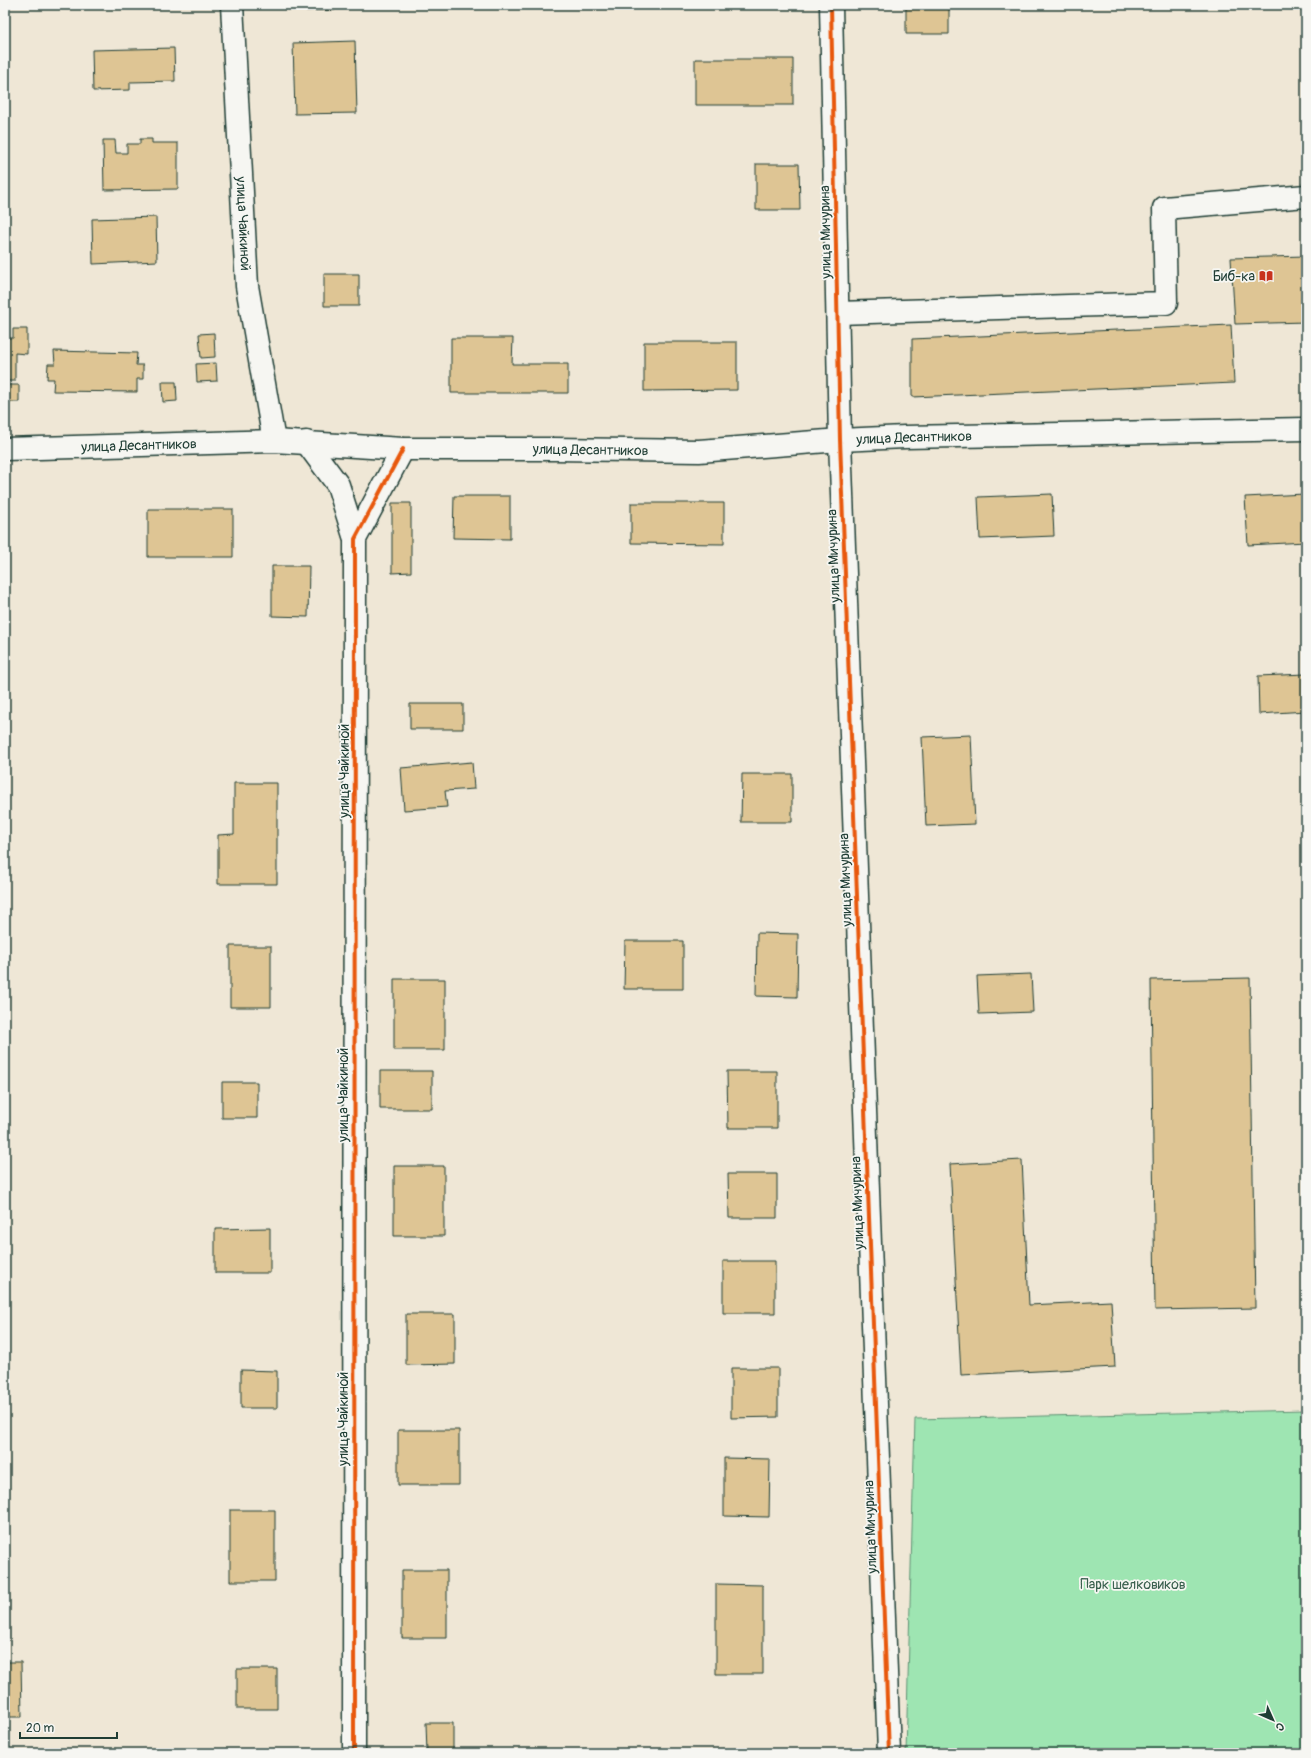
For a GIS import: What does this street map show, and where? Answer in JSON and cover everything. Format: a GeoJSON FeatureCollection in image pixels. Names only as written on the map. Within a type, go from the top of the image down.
{"type":"FeatureCollection","features":[{"type":"Feature","properties":{"kind":"street","name":"улица Чайкиной"},"geometry":{"type":"LineString","coordinates":[[232,5],[247,286],[274,441]]}},
{"type":"Feature","properties":{"kind":"street","name":"улица Мичурина"},"geometry":{"type":"LineString","coordinates":[[831,5],[840,440],[889,1753]]}},
{"type":"Feature","properties":{"kind":"street"},"geometry":{"type":"LineString","coordinates":[[838,313],[1166,303],[1164,208],[1306,196]]}},
{"type":"Feature","properties":{"kind":"street","name":"улица Десантников"},"geometry":{"type":"LineString","coordinates":[[5,449],[274,441],[403,449],[699,451],[840,440],[913,437],[1306,429]]}},
{"type":"Feature","properties":{"kind":"street","name":"улица Чайкиной"},"geometry":{"type":"LineString","coordinates":[[306,442],[338,485],[355,539],[354,1753]]}},
{"type":"Feature","properties":{"kind":"street","name":"улица Чайкиной"},"geometry":{"type":"LineString","coordinates":[[355,539],[403,449]]}},
{"type":"Feature","properties":{"kind":"green space","name":"Парк шелковиков"},"geometry":{"type":"Polygon","coordinates":[[[1306,1410],[1306,1753],[906,1753],[915,1419],[1306,1410]]]}},
{"type":"Feature","properties":{"kind":"building"},"geometry":{"type":"Polygon","coordinates":[[[296,5],[335,5],[335,10],[296,11],[296,5]]]}},
{"type":"Feature","properties":{"kind":"building"},"geometry":{"type":"Polygon","coordinates":[[[719,5],[786,5],[786,7],[719,7],[719,5]]]}},
{"type":"Feature","properties":{"kind":"building"},"geometry":{"type":"Polygon","coordinates":[[[906,5],[949,5],[949,34],[906,34],[906,5]]]}},
{"type":"Feature","properties":{"kind":"building"},"geometry":{"type":"Polygon","coordinates":[[[355,41],[357,113],[295,114],[293,43],[355,41]]]}},
{"type":"Feature","properties":{"kind":"building"},"geometry":{"type":"Polygon","coordinates":[[[174,48],[175,81],[130,82],[130,90],[93,91],[92,50],[174,48]]]}},
{"type":"Feature","properties":{"kind":"building"},"geometry":{"type":"Polygon","coordinates":[[[695,59],[793,59],[793,105],[695,105],[695,59]]]}},
{"type":"Feature","properties":{"kind":"building"},"geometry":{"type":"Polygon","coordinates":[[[140,139],[152,139],[152,143],[178,143],[178,189],[104,190],[103,140],[115,140],[116,153],[127,153],[127,144],[140,144],[140,139]]]}},
{"type":"Feature","properties":{"kind":"building"},"geometry":{"type":"Polygon","coordinates":[[[756,164],[799,164],[800,210],[756,210],[756,164]]]}},
{"type":"Feature","properties":{"kind":"building"},"geometry":{"type":"Polygon","coordinates":[[[156,217],[157,261],[93,264],[92,219],[156,217]]]}},
{"type":"Feature","properties":{"kind":"building"},"geometry":{"type":"Polygon","coordinates":[[[1306,256],[1306,322],[1235,324],[1231,258],[1306,256]]]}},
{"type":"Feature","properties":{"kind":"building"},"geometry":{"type":"Polygon","coordinates":[[[324,274],[359,274],[359,306],[324,306],[324,274]]]}},
{"type":"Feature","properties":{"kind":"building"},"geometry":{"type":"Polygon","coordinates":[[[1231,325],[1234,383],[912,397],[912,339],[1231,325]]]}},
{"type":"Feature","properties":{"kind":"building"},"geometry":{"type":"Polygon","coordinates":[[[13,329],[27,329],[27,354],[15,353],[15,381],[5,381],[5,338],[13,338],[13,329]]]}},
{"type":"Feature","properties":{"kind":"building"},"geometry":{"type":"Polygon","coordinates":[[[214,333],[215,357],[201,358],[199,334],[214,333]]]}},
{"type":"Feature","properties":{"kind":"building"},"geometry":{"type":"Polygon","coordinates":[[[451,338],[513,338],[512,364],[568,364],[568,393],[451,393],[451,338]]]}},
{"type":"Feature","properties":{"kind":"building"},"geometry":{"type":"Polygon","coordinates":[[[644,342],[737,342],[737,390],[644,391],[644,342]]]}},
{"type":"Feature","properties":{"kind":"building"},"geometry":{"type":"Polygon","coordinates":[[[54,351],[137,353],[136,365],[143,365],[143,379],[137,379],[137,392],[53,391],[54,379],[47,379],[48,364],[55,364],[54,351]]]}},
{"type":"Feature","properties":{"kind":"building"},"geometry":{"type":"Polygon","coordinates":[[[216,363],[217,381],[197,382],[196,364],[216,363]]]}},
{"type":"Feature","properties":{"kind":"building"},"geometry":{"type":"Polygon","coordinates":[[[162,382],[176,382],[177,401],[163,402],[162,382]]]}},
{"type":"Feature","properties":{"kind":"building"},"geometry":{"type":"Polygon","coordinates":[[[5,385],[19,385],[19,402],[5,402],[5,385]]]}},
{"type":"Feature","properties":{"kind":"building"},"geometry":{"type":"Polygon","coordinates":[[[1052,494],[1054,536],[980,539],[978,497],[1052,494]]]}},
{"type":"Feature","properties":{"kind":"building"},"geometry":{"type":"Polygon","coordinates":[[[1305,494],[1306,542],[1248,545],[1245,497],[1305,494]]]}},
{"type":"Feature","properties":{"kind":"building"},"geometry":{"type":"Polygon","coordinates":[[[454,496],[510,496],[510,539],[453,538],[454,496]]]}},
{"type":"Feature","properties":{"kind":"building"},"geometry":{"type":"Polygon","coordinates":[[[392,503],[411,503],[411,572],[392,573],[392,503]]]}},
{"type":"Feature","properties":{"kind":"building"},"geometry":{"type":"Polygon","coordinates":[[[631,503],[724,503],[724,544],[631,543],[631,503]]]}},
{"type":"Feature","properties":{"kind":"building"},"geometry":{"type":"Polygon","coordinates":[[[148,509],[233,509],[233,557],[148,557],[148,509]]]}},
{"type":"Feature","properties":{"kind":"building"},"geometry":{"type":"Polygon","coordinates":[[[272,566],[309,566],[308,617],[272,616],[272,566]]]}},
{"type":"Feature","properties":{"kind":"building"},"geometry":{"type":"Polygon","coordinates":[[[1306,674],[1306,711],[1259,714],[1258,676],[1306,674]]]}},
{"type":"Feature","properties":{"kind":"building"},"geometry":{"type":"Polygon","coordinates":[[[410,704],[463,704],[463,729],[410,729],[410,704]]]}},
{"type":"Feature","properties":{"kind":"building"},"geometry":{"type":"Polygon","coordinates":[[[971,735],[975,824],[926,826],[922,737],[971,735]]]}},
{"type":"Feature","properties":{"kind":"building"},"geometry":{"type":"Polygon","coordinates":[[[472,762],[474,789],[445,791],[447,807],[404,810],[401,768],[472,762]]]}},
{"type":"Feature","properties":{"kind":"building"},"geometry":{"type":"Polygon","coordinates":[[[742,774],[792,774],[792,822],[741,822],[742,774]]]}},
{"type":"Feature","properties":{"kind":"building"},"geometry":{"type":"Polygon","coordinates":[[[234,783],[277,783],[277,884],[218,884],[218,835],[234,834],[234,783]]]}},
{"type":"Feature","properties":{"kind":"building"},"geometry":{"type":"Polygon","coordinates":[[[757,933],[798,934],[797,997],[756,996],[757,933]]]}},
{"type":"Feature","properties":{"kind":"building"},"geometry":{"type":"Polygon","coordinates":[[[625,941],[683,941],[683,989],[624,989],[625,941]]]}},
{"type":"Feature","properties":{"kind":"building"},"geometry":{"type":"Polygon","coordinates":[[[230,946],[271,946],[271,1007],[230,1007],[230,946]]]}},
{"type":"Feature","properties":{"kind":"building"},"geometry":{"type":"Polygon","coordinates":[[[1031,974],[1033,1012],[979,1014],[977,976],[1031,974]]]}},
{"type":"Feature","properties":{"kind":"building"},"geometry":{"type":"Polygon","coordinates":[[[1250,978],[1255,1308],[1155,1310],[1151,980],[1250,978]]]}},
{"type":"Feature","properties":{"kind":"building"},"geometry":{"type":"Polygon","coordinates":[[[394,979],[445,979],[445,1050],[394,1050],[394,979]]]}},
{"type":"Feature","properties":{"kind":"building"},"geometry":{"type":"Polygon","coordinates":[[[380,1071],[432,1071],[432,1109],[380,1109],[380,1071]]]}},
{"type":"Feature","properties":{"kind":"building"},"geometry":{"type":"Polygon","coordinates":[[[727,1071],[777,1071],[777,1128],[728,1128],[727,1071]]]}},
{"type":"Feature","properties":{"kind":"building"},"geometry":{"type":"Polygon","coordinates":[[[222,1082],[257,1082],[257,1118],[222,1118],[222,1082]]]}},
{"type":"Feature","properties":{"kind":"building"},"geometry":{"type":"Polygon","coordinates":[[[1022,1160],[1029,1305],[1111,1301],[1115,1367],[961,1375],[950,1164],[1022,1160]]]}},
{"type":"Feature","properties":{"kind":"building"},"geometry":{"type":"Polygon","coordinates":[[[394,1166],[444,1166],[444,1236],[394,1236],[394,1166]]]}},
{"type":"Feature","properties":{"kind":"building"},"geometry":{"type":"Polygon","coordinates":[[[728,1174],[777,1174],[777,1218],[729,1218],[728,1174]]]}},
{"type":"Feature","properties":{"kind":"building"},"geometry":{"type":"Polygon","coordinates":[[[270,1228],[270,1273],[215,1273],[215,1229],[270,1228]]]}},
{"type":"Feature","properties":{"kind":"building"},"geometry":{"type":"Polygon","coordinates":[[[723,1261],[775,1261],[775,1313],[723,1313],[723,1261]]]}},
{"type":"Feature","properties":{"kind":"building"},"geometry":{"type":"Polygon","coordinates":[[[406,1314],[455,1314],[455,1364],[406,1365],[406,1314]]]}},
{"type":"Feature","properties":{"kind":"building"},"geometry":{"type":"Polygon","coordinates":[[[731,1368],[778,1368],[778,1417],[731,1418],[731,1368]]]}},
{"type":"Feature","properties":{"kind":"building"},"geometry":{"type":"Polygon","coordinates":[[[241,1370],[277,1371],[277,1408],[241,1408],[241,1370]]]}},
{"type":"Feature","properties":{"kind":"building"},"geometry":{"type":"Polygon","coordinates":[[[398,1430],[459,1430],[459,1485],[398,1485],[398,1430]]]}},
{"type":"Feature","properties":{"kind":"building"},"geometry":{"type":"Polygon","coordinates":[[[724,1458],[770,1459],[769,1517],[724,1516],[724,1458]]]}},
{"type":"Feature","properties":{"kind":"building"},"geometry":{"type":"Polygon","coordinates":[[[230,1510],[275,1510],[275,1581],[230,1581],[230,1510]]]}},
{"type":"Feature","properties":{"kind":"building"},"geometry":{"type":"Polygon","coordinates":[[[402,1570],[447,1570],[447,1638],[402,1638],[402,1570]]]}},
{"type":"Feature","properties":{"kind":"building"},"geometry":{"type":"Polygon","coordinates":[[[716,1584],[763,1585],[763,1674],[716,1674],[716,1584]]]}},
{"type":"Feature","properties":{"kind":"building"},"geometry":{"type":"Polygon","coordinates":[[[5,1662],[21,1662],[22,1717],[5,1717],[5,1662]]]}},
{"type":"Feature","properties":{"kind":"building"},"geometry":{"type":"Polygon","coordinates":[[[237,1669],[277,1669],[277,1709],[237,1709],[237,1669]]]}},
{"type":"Feature","properties":{"kind":"building"},"geometry":{"type":"Polygon","coordinates":[[[426,1723],[453,1723],[453,1753],[427,1753],[426,1723]]]}},
{"type":"Feature","properties":{"kind":"cycle path"},"geometry":{"type":"LineString","coordinates":[[831,5],[840,440],[889,1753]]}},
{"type":"Feature","properties":{"kind":"cycle path"},"geometry":{"type":"LineString","coordinates":[[354,1753],[355,539],[403,449]]}},
{"type":"Feature","properties":{"kind":"place","name":"Биб-ка"},"geometry":{"type":"Point","coordinates":[1266,276]}}]}
